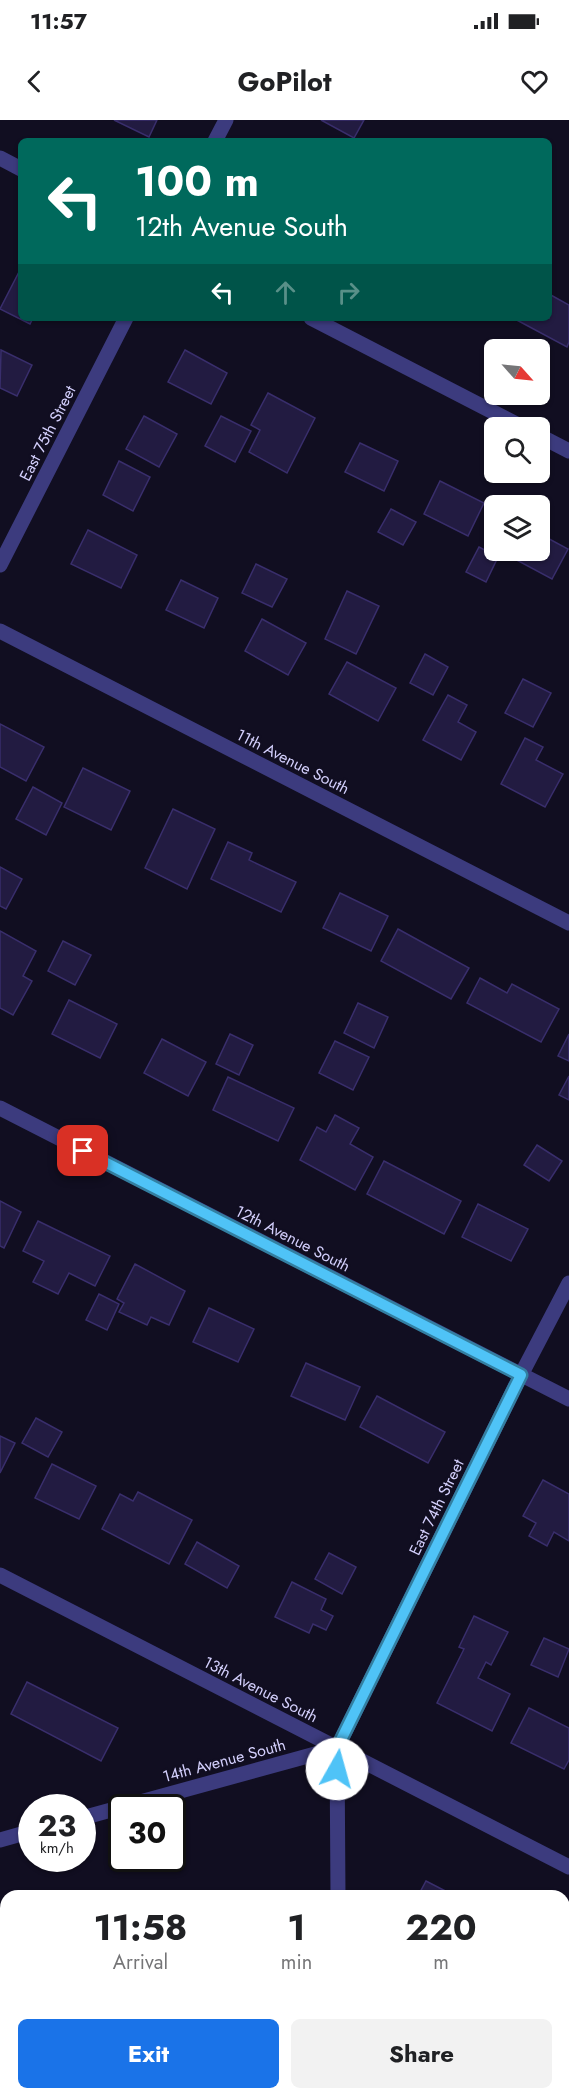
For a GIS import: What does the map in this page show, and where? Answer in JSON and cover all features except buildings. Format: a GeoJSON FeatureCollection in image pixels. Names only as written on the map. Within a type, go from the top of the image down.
{"type":"FeatureCollection","features":[{"type":"Feature","properties":{"kind":"street"},"geometry":{"type":"LineString","coordinates":[[217,138],[226,120]]}},
{"type":"Feature","properties":{"kind":"street"},"geometry":{"type":"LineString","coordinates":[[0,158],[18,167]]}},
{"type":"Feature","properties":{"kind":"street","name":"East 75th Street"},"geometry":{"type":"LineString","coordinates":[[0,565],[124,321]]}},
{"type":"Feature","properties":{"kind":"street"},"geometry":{"type":"LineString","coordinates":[[317,321],[503,417]]}},
{"type":"Feature","properties":{"kind":"street"},"geometry":{"type":"LineString","coordinates":[[550,441],[569,450]]}},
{"type":"Feature","properties":{"kind":"street","name":"11th Avenue South"},"geometry":{"type":"LineString","coordinates":[[0,631],[569,923]]}},
{"type":"Feature","properties":{"kind":"street","name":"12th Avenue South"},"geometry":{"type":"LineString","coordinates":[[0,1108],[569,1399]]}},
{"type":"Feature","properties":{"kind":"street","name":"East 74th Street"},"geometry":{"type":"LineString","coordinates":[[337,1748],[521,1375],[569,1283]]}},
{"type":"Feature","properties":{"kind":"street","name":"13th Avenue South"},"geometry":{"type":"LineString","coordinates":[[0,1575],[569,1867]]}},
{"type":"Feature","properties":{"kind":"street"},"geometry":{"type":"LineString","coordinates":[[337,1748],[338,1890]]}},
{"type":"Feature","properties":{"kind":"street","name":"14th Avenue South"},"geometry":{"type":"LineString","coordinates":[[96,1814],[337,1748]]}},
{"type":"Feature","properties":{"kind":"street"},"geometry":{"type":"LineString","coordinates":[[0,1840],[18,1835]]}},
{"type":"Feature","properties":{"kind":"route"},"geometry":{"type":"LineString","coordinates":[[83,1151],[521,1375],[337,1748],[337,1769]]}}]}
